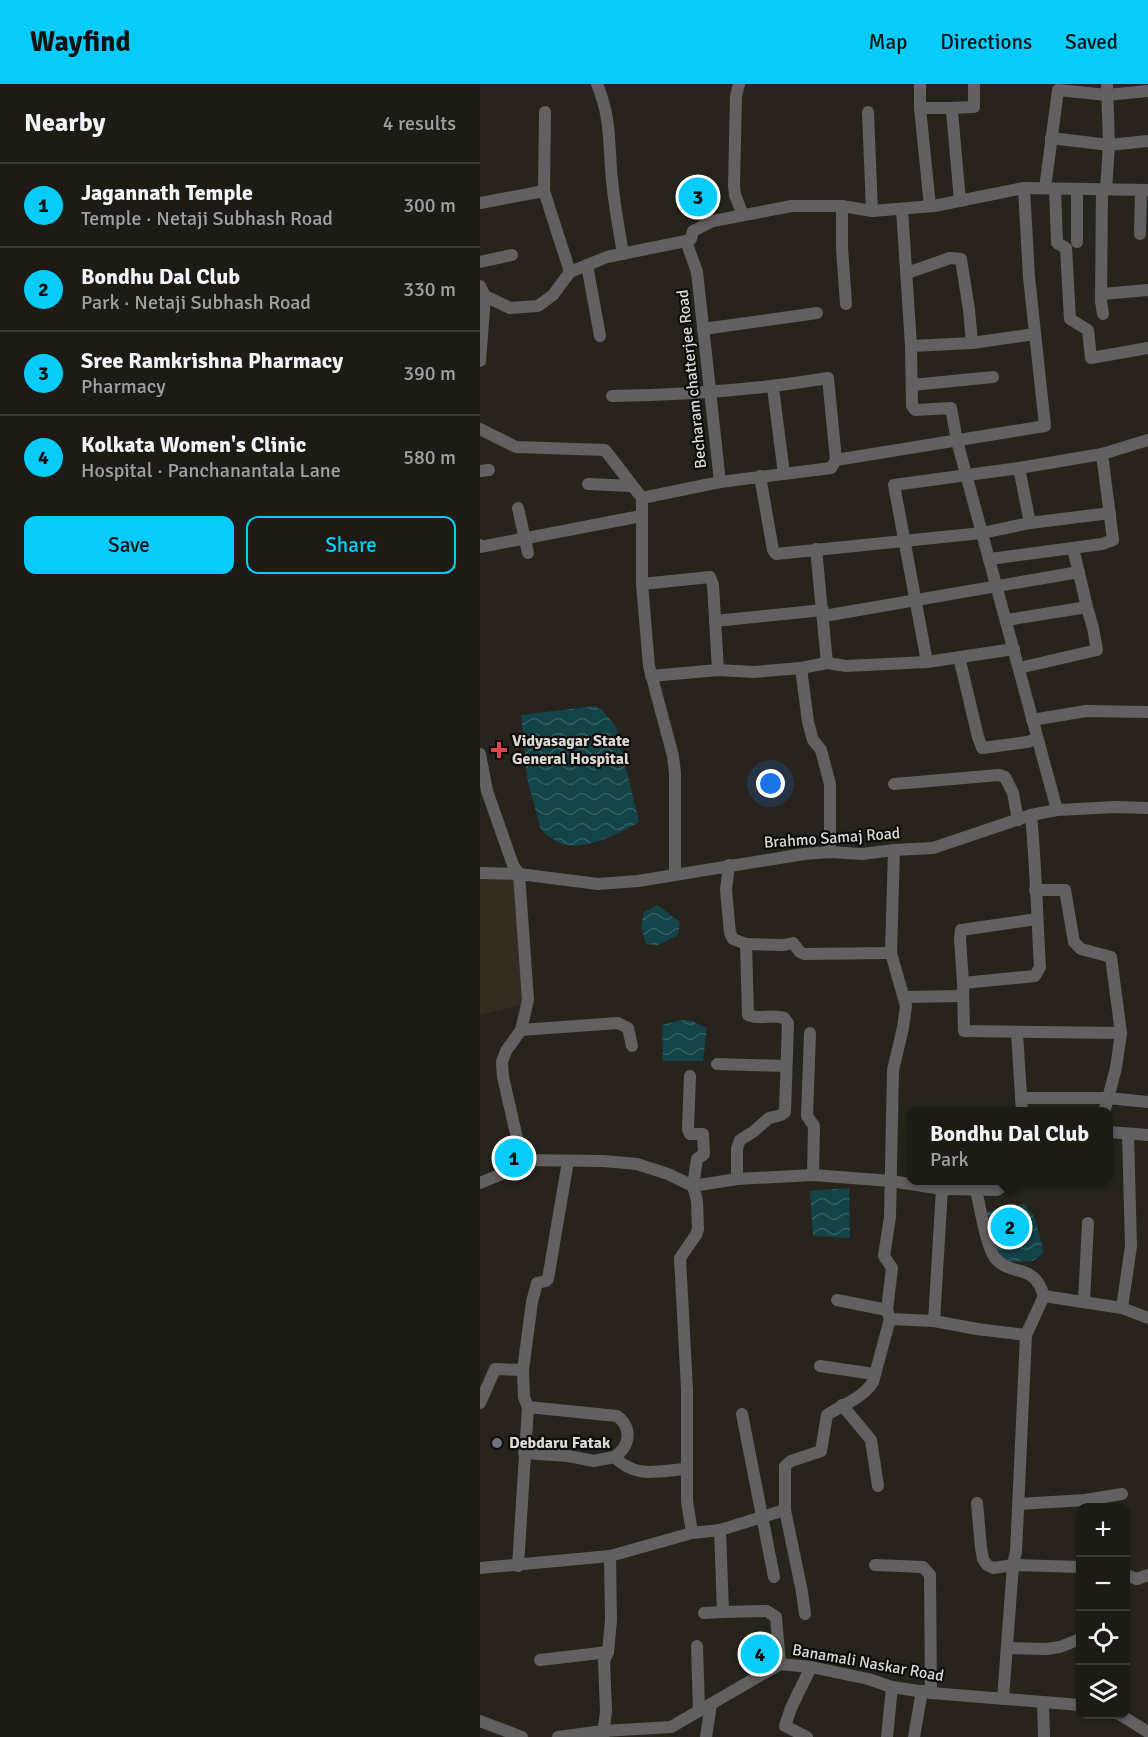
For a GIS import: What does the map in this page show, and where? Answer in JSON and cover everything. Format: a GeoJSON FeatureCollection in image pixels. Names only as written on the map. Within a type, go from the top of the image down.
{"type":"FeatureCollection","features":[{"type":"Feature","properties":{"kind":"street"},"geometry":{"type":"LineString","coordinates":[[597,84],[605,104],[610,127],[612,180],[623,254]]}},
{"type":"Feature","properties":{"kind":"street"},"geometry":{"type":"LineString","coordinates":[[739,84],[736,96],[734,186],[743,215]]}},
{"type":"Feature","properties":{"kind":"street"},"geometry":{"type":"LineString","coordinates":[[920,84],[920,108],[930,206]]}},
{"type":"Feature","properties":{"kind":"street"},"geometry":{"type":"LineString","coordinates":[[920,108],[974,107],[974,84]]}},
{"type":"Feature","properties":{"kind":"street"},"geometry":{"type":"LineString","coordinates":[[1148,91],[1058,87],[1051,138],[1050,189],[1057,243],[1066,248],[1070,319],[1088,330],[1091,358],[1148,348]]}},
{"type":"Feature","properties":{"kind":"street"},"geometry":{"type":"LineString","coordinates":[[1103,314],[1104,190],[1108,145],[1107,89]]}},
{"type":"Feature","properties":{"kind":"street"},"geometry":{"type":"LineString","coordinates":[[949,108],[952,115],[960,201]]}},
{"type":"Feature","properties":{"kind":"street"},"geometry":{"type":"LineString","coordinates":[[545,112],[544,190],[570,272]]}},
{"type":"Feature","properties":{"kind":"street"},"geometry":{"type":"LineString","coordinates":[[868,112],[872,211]]}},
{"type":"Feature","properties":{"kind":"street"},"geometry":{"type":"LineString","coordinates":[[1051,138],[1108,145],[1148,141]]}},
{"type":"Feature","properties":{"kind":"street"},"geometry":{"type":"LineString","coordinates":[[836,460],[1045,426],[1029,277],[1024,188]]}},
{"type":"Feature","properties":{"kind":"street"},"geometry":{"type":"LineString","coordinates":[[480,361],[483,291],[510,308],[538,306],[554,295],[570,272],[607,257],[686,241],[691,239],[693,231],[700,226],[743,215],[792,206],[842,206],[872,211],[902,209],[960,201],[1024,188],[1144,190],[1140,234]]}},
{"type":"Feature","properties":{"kind":"street"},"geometry":{"type":"LineString","coordinates":[[480,203],[544,190]]}},
{"type":"Feature","properties":{"kind":"street"},"geometry":{"type":"LineString","coordinates":[[1077,190],[1077,242]]}},
{"type":"Feature","properties":{"kind":"street"},"geometry":{"type":"LineString","coordinates":[[842,206],[846,304]]}},
{"type":"Feature","properties":{"kind":"street"},"geometry":{"type":"LineString","coordinates":[[902,209],[911,346],[912,406],[915,410],[951,408],[957,441],[1057,810]]}},
{"type":"Feature","properties":{"kind":"street","name":"Becharam chatterjee Road"},"geometry":{"type":"LineString","coordinates":[[686,241],[697,272],[720,482]]}},
{"type":"Feature","properties":{"kind":"street"},"geometry":{"type":"LineString","coordinates":[[480,262],[512,255]]}},
{"type":"Feature","properties":{"kind":"street"},"geometry":{"type":"LineString","coordinates":[[906,273],[950,258],[961,259],[972,343]]}},
{"type":"Feature","properties":{"kind":"street"},"geometry":{"type":"LineString","coordinates":[[587,265],[600,336]]}},
{"type":"Feature","properties":{"kind":"street"},"geometry":{"type":"LineString","coordinates":[[1102,294],[1148,290]]}},
{"type":"Feature","properties":{"kind":"street"},"geometry":{"type":"LineString","coordinates":[[703,329],[817,313]]}},
{"type":"Feature","properties":{"kind":"street"},"geometry":{"type":"LineString","coordinates":[[911,346],[972,343],[1035,334]]}},
{"type":"Feature","properties":{"kind":"street"},"geometry":{"type":"LineString","coordinates":[[912,385],[993,377]]}},
{"type":"Feature","properties":{"kind":"street"},"geometry":{"type":"LineString","coordinates":[[612,396],[710,393],[773,388],[828,378],[836,460],[831,468],[720,482],[642,498]]}},
{"type":"Feature","properties":{"kind":"street"},"geometry":{"type":"LineString","coordinates":[[773,388],[784,474]]}},
{"type":"Feature","properties":{"kind":"street"},"geometry":{"type":"LineString","coordinates":[[480,429],[516,447],[605,450],[642,498],[642,584],[651,676],[673,756],[675,874]]}},
{"type":"Feature","properties":{"kind":"street"},"geometry":{"type":"LineString","coordinates":[[927,662],[894,485],[1102,454],[1148,440]]}},
{"type":"Feature","properties":{"kind":"street"},"geometry":{"type":"LineString","coordinates":[[990,560],[1102,544],[1113,540],[1102,454]]}},
{"type":"Feature","properties":{"kind":"street"},"geometry":{"type":"LineString","coordinates":[[1019,468],[1030,523]]}},
{"type":"Feature","properties":{"kind":"street"},"geometry":{"type":"LineString","coordinates":[[760,476],[773,550],[776,554],[982,533],[1030,523],[1110,513]]}},
{"type":"Feature","properties":{"kind":"street"},"geometry":{"type":"LineString","coordinates":[[588,484],[632,486]]}},
{"type":"Feature","properties":{"kind":"street"},"geometry":{"type":"LineString","coordinates":[[518,508],[528,553]]}},
{"type":"Feature","properties":{"kind":"street"},"geometry":{"type":"LineString","coordinates":[[480,545],[480,547],[525,540],[641,516]]}},
{"type":"Feature","properties":{"kind":"street"},"geometry":{"type":"LineString","coordinates":[[1019,668],[1097,650],[1073,548]]}},
{"type":"Feature","properties":{"kind":"street"},"geometry":{"type":"LineString","coordinates":[[816,549],[827,663]]}},
{"type":"Feature","properties":{"kind":"street"},"geometry":{"type":"LineString","coordinates":[[715,621],[823,613],[914,601],[1079,572]]}},
{"type":"Feature","properties":{"kind":"street"},"geometry":{"type":"LineString","coordinates":[[642,584],[711,577],[718,670]]}},
{"type":"Feature","properties":{"kind":"street"},"geometry":{"type":"LineString","coordinates":[[1007,621],[1087,607]]}},
{"type":"Feature","properties":{"kind":"street"},"geometry":{"type":"LineString","coordinates":[[651,676],[718,670],[754,672],[827,663],[846,666],[927,662],[1014,649]]}},
{"type":"Feature","properties":{"kind":"street"},"geometry":{"type":"LineString","coordinates":[[959,657],[982,748],[1037,739]]}},
{"type":"Feature","properties":{"kind":"street"},"geometry":{"type":"LineString","coordinates":[[801,668],[808,722],[813,740],[821,750],[830,783],[830,852]]}},
{"type":"Feature","properties":{"kind":"street"},"geometry":{"type":"LineString","coordinates":[[1032,720],[1086,711],[1148,712]]}},
{"type":"Feature","properties":{"kind":"street"},"geometry":{"type":"LineString","coordinates":[[480,754],[483,792],[513,865],[519,874],[528,1000],[521,1030],[506,1051],[502,1062],[503,1077],[522,1160]]}},
{"type":"Feature","properties":{"kind":"street"},"geometry":{"type":"LineString","coordinates":[[894,784],[999,775],[1005,777],[1011,789],[1018,820]]}},
{"type":"Feature","properties":{"kind":"street","name":"Brahmo Samaj Road"},"geometry":{"type":"LineString","coordinates":[[480,873],[519,874],[598,884],[638,881],[729,865],[830,852],[862,854],[933,848],[1031,815],[1057,810],[1148,808]]}},
{"type":"Feature","properties":{"kind":"street"},"geometry":{"type":"LineString","coordinates":[[963,983],[1035,976],[1040,968],[1035,849],[1031,815]]}},
{"type":"Feature","properties":{"kind":"street"},"geometry":{"type":"LineString","coordinates":[[805,1614],[785,1510],[785,1466],[791,1461],[821,1451],[827,1415],[866,1391],[873,1382],[889,1315],[892,1268],[884,1256],[890,1217],[893,1070],[906,1006],[891,953],[894,850]]}},
{"type":"Feature","properties":{"kind":"street"},"geometry":{"type":"LineString","coordinates":[[729,865],[726,890],[730,933],[733,939],[746,944],[784,945],[793,943],[804,954],[891,953]]}},
{"type":"Feature","properties":{"kind":"street"},"geometry":{"type":"LineString","coordinates":[[1035,890],[1065,890],[1074,942],[1081,949],[1111,957],[1121,1033],[1116,1068],[1105,1107]]}},
{"type":"Feature","properties":{"kind":"street"},"geometry":{"type":"LineString","coordinates":[[1037,920],[961,930],[964,1031],[1121,1033]]}},
{"type":"Feature","properties":{"kind":"street"},"geometry":{"type":"LineString","coordinates":[[737,1179],[737,1148],[740,1140],[769,1118],[785,1112],[788,1023],[784,1018],[778,1016],[748,1016],[746,1011],[746,944]]}},
{"type":"Feature","properties":{"kind":"street"},"geometry":{"type":"LineString","coordinates":[[904,997],[963,996]]}},
{"type":"Feature","properties":{"kind":"street"},"geometry":{"type":"LineString","coordinates":[[521,1030],[618,1023],[628,1028],[632,1046]]}},
{"type":"Feature","properties":{"kind":"street"},"geometry":{"type":"LineString","coordinates":[[810,1033],[807,1116],[814,1126],[813,1175]]}},
{"type":"Feature","properties":{"kind":"street"},"geometry":{"type":"LineString","coordinates":[[1017,1033],[1022,1107]]}},
{"type":"Feature","properties":{"kind":"street"},"geometry":{"type":"LineString","coordinates":[[717,1064],[785,1066]]}},
{"type":"Feature","properties":{"kind":"street"},"geometry":{"type":"LineString","coordinates":[[690,1076],[687,1130],[690,1134],[705,1136],[704,1154],[697,1159],[693,1186],[697,1201],[698,1229],[680,1258],[687,1389],[687,1501],[692,1533]]}},
{"type":"Feature","properties":{"kind":"street"},"geometry":{"type":"LineString","coordinates":[[1022,1098],[1108,1098],[1148,1102]]}},
{"type":"Feature","properties":{"kind":"street"},"geometry":{"type":"LineString","coordinates":[[1113,1132],[1148,1135]]}},
{"type":"Feature","properties":{"kind":"street"},"geometry":{"type":"LineString","coordinates":[[1122,1308],[1131,1246],[1128,1134]]}},
{"type":"Feature","properties":{"kind":"street"},"geometry":{"type":"LineString","coordinates":[[480,1183],[508,1171],[522,1160],[637,1164],[668,1174],[693,1186],[737,1179],[813,1175],[906,1183]]}},
{"type":"Feature","properties":{"kind":"street"},"geometry":{"type":"LineString","coordinates":[[518,1566],[528,1407],[524,1397],[523,1370],[532,1302],[537,1283],[548,1279],[568,1161]]}},
{"type":"Feature","properties":{"kind":"street"},"geometry":{"type":"LineString","coordinates":[[916,1185],[942,1189],[976,1190],[1002,1188],[1005,1185]]}},
{"type":"Feature","properties":{"kind":"street"},"geometry":{"type":"LineString","coordinates":[[934,1321],[942,1189]]}},
{"type":"Feature","properties":{"kind":"street"},"geometry":{"type":"LineString","coordinates":[[976,1190],[993,1255],[1005,1265],[1034,1276],[1044,1296],[1026,1335],[1016,1552],[1012,1565],[1003,1699]]}},
{"type":"Feature","properties":{"kind":"street"},"geometry":{"type":"LineString","coordinates":[[1084,1302],[1088,1223]]}},
{"type":"Feature","properties":{"kind":"street"},"geometry":{"type":"LineString","coordinates":[[1044,1296],[1122,1308],[1148,1318]]}},
{"type":"Feature","properties":{"kind":"street"},"geometry":{"type":"LineString","coordinates":[[837,1300],[889,1315],[1026,1335]]}},
{"type":"Feature","properties":{"kind":"street"},"geometry":{"type":"LineString","coordinates":[[820,1366],[874,1374]]}},
{"type":"Feature","properties":{"kind":"street"},"geometry":{"type":"LineString","coordinates":[[480,1403],[495,1369],[523,1370]]}},
{"type":"Feature","properties":{"kind":"street"},"geometry":{"type":"LineString","coordinates":[[842,1405],[871,1440],[878,1486]]}},
{"type":"Feature","properties":{"kind":"street"},"geometry":{"type":"LineString","coordinates":[[524,1453],[568,1456],[594,1461],[614,1457],[623,1449],[628,1432],[627,1426],[617,1416],[528,1407]]}},
{"type":"Feature","properties":{"kind":"street"},"geometry":{"type":"LineString","coordinates":[[742,1414],[771,1550],[774,1576]]}},
{"type":"Feature","properties":{"kind":"street"},"geometry":{"type":"LineString","coordinates":[[614,1457],[624,1466],[639,1472],[686,1469]]}},
{"type":"Feature","properties":{"kind":"street"},"geometry":{"type":"LineString","coordinates":[[1019,1504],[1084,1500],[1122,1494]]}},
{"type":"Feature","properties":{"kind":"street"},"geometry":{"type":"LineString","coordinates":[[977,1503],[983,1559],[987,1565],[993,1568],[1012,1565],[1076,1567]]}},
{"type":"Feature","properties":{"kind":"street"},"geometry":{"type":"LineString","coordinates":[[480,1568],[610,1556],[692,1533],[720,1530],[785,1510]]}},
{"type":"Feature","properties":{"kind":"street"},"geometry":{"type":"LineString","coordinates":[[720,1530],[723,1612]]}},
{"type":"Feature","properties":{"kind":"street"},"geometry":{"type":"LineString","coordinates":[[603,1734],[606,1711],[604,1661],[608,1652],[611,1620],[610,1556]]}},
{"type":"Feature","properties":{"kind":"street"},"geometry":{"type":"LineString","coordinates":[[875,1565],[923,1567],[930,1575],[927,1692],[914,1737]]}},
{"type":"Feature","properties":{"kind":"street"},"geometry":{"type":"LineString","coordinates":[[1130,1577],[1137,1579],[1148,1575]]}},
{"type":"Feature","properties":{"kind":"street"},"geometry":{"type":"LineString","coordinates":[[704,1613],[767,1611],[773,1614],[776,1617],[780,1664]]}},
{"type":"Feature","properties":{"kind":"street"},"geometry":{"type":"LineString","coordinates":[[1007,1648],[1053,1649],[1076,1640]]}},
{"type":"Feature","properties":{"kind":"street"},"geometry":{"type":"LineString","coordinates":[[697,1646],[699,1710]]}},
{"type":"Feature","properties":{"kind":"street"},"geometry":{"type":"LineString","coordinates":[[540,1660],[608,1652]]}},
{"type":"Feature","properties":{"kind":"street","name":"Banamali Naskar Road"},"geometry":{"type":"LineString","coordinates":[[558,1737],[671,1732],[699,1710],[780,1664],[811,1667],[868,1679],[892,1687],[927,1692],[1076,1704]]}},
{"type":"Feature","properties":{"kind":"street"},"geometry":{"type":"LineString","coordinates":[[807,1737],[783,1732],[791,1708],[811,1667]]}},
{"type":"Feature","properties":{"kind":"street"},"geometry":{"type":"LineString","coordinates":[[886,1737],[892,1687]]}},
{"type":"Feature","properties":{"kind":"street"},"geometry":{"type":"LineString","coordinates":[[1043,1702],[1044,1737]]}},
{"type":"Feature","properties":{"kind":"street"},"geometry":{"type":"LineString","coordinates":[[706,1737],[711,1704]]}},
{"type":"Feature","properties":{"kind":"street"},"geometry":{"type":"LineString","coordinates":[[1129,1719],[1146,1727]]}},
{"type":"Feature","properties":{"kind":"street"},"geometry":{"type":"LineString","coordinates":[[480,1721],[522,1737]]}},
{"type":"Feature","properties":{"kind":"shaded area"},"geometry":{"type":"Polygon","coordinates":[[[514,877],[524,1004],[480,1015],[480,878],[514,877]]]}},
{"type":"Feature","properties":{"kind":"water"},"geometry":{"type":"Polygon","coordinates":[[[595,706],[603,711],[616,727],[639,822],[589,844],[569,845],[560,843],[541,830],[527,778],[521,715],[595,706]]]}},
{"type":"Feature","properties":{"kind":"water"},"geometry":{"type":"Polygon","coordinates":[[[657,905],[680,922],[678,935],[658,945],[646,944],[641,926],[644,912],[657,905]]]}},
{"type":"Feature","properties":{"kind":"water"},"geometry":{"type":"Polygon","coordinates":[[[680,1020],[692,1021],[707,1028],[703,1061],[663,1061],[662,1025],[680,1020]]]}},
{"type":"Feature","properties":{"kind":"water"},"geometry":{"type":"Polygon","coordinates":[[[849,1188],[850,1238],[813,1236],[810,1191],[849,1188]]]}},
{"type":"Feature","properties":{"kind":"water"},"geometry":{"type":"Polygon","coordinates":[[[1024,1204],[1035,1218],[1044,1253],[1033,1261],[1004,1262],[991,1238],[983,1213],[1024,1204]]]}},
{"type":"Feature","properties":{"kind":"place","name":"Sree Ramkrishna Pharmacy"},"geometry":{"type":"Point","coordinates":[698,197]}},
{"type":"Feature","properties":{"kind":"place","name":"Vidyasagar State General Hospital"},"geometry":{"type":"Point","coordinates":[499,750]}},
{"type":"Feature","properties":{"kind":"place","name":"Jagannath Temple"},"geometry":{"type":"Point","coordinates":[514,1158]}},
{"type":"Feature","properties":{"kind":"place","name":"Bondhu Dal Club"},"geometry":{"type":"Point","coordinates":[1010,1227]}},
{"type":"Feature","properties":{"kind":"place","name":"Debdaru Fatak"},"geometry":{"type":"Point","coordinates":[497,1443]}},
{"type":"Feature","properties":{"kind":"place","name":"Kolkata Women's Clinic"},"geometry":{"type":"Point","coordinates":[760,1654]}}]}
